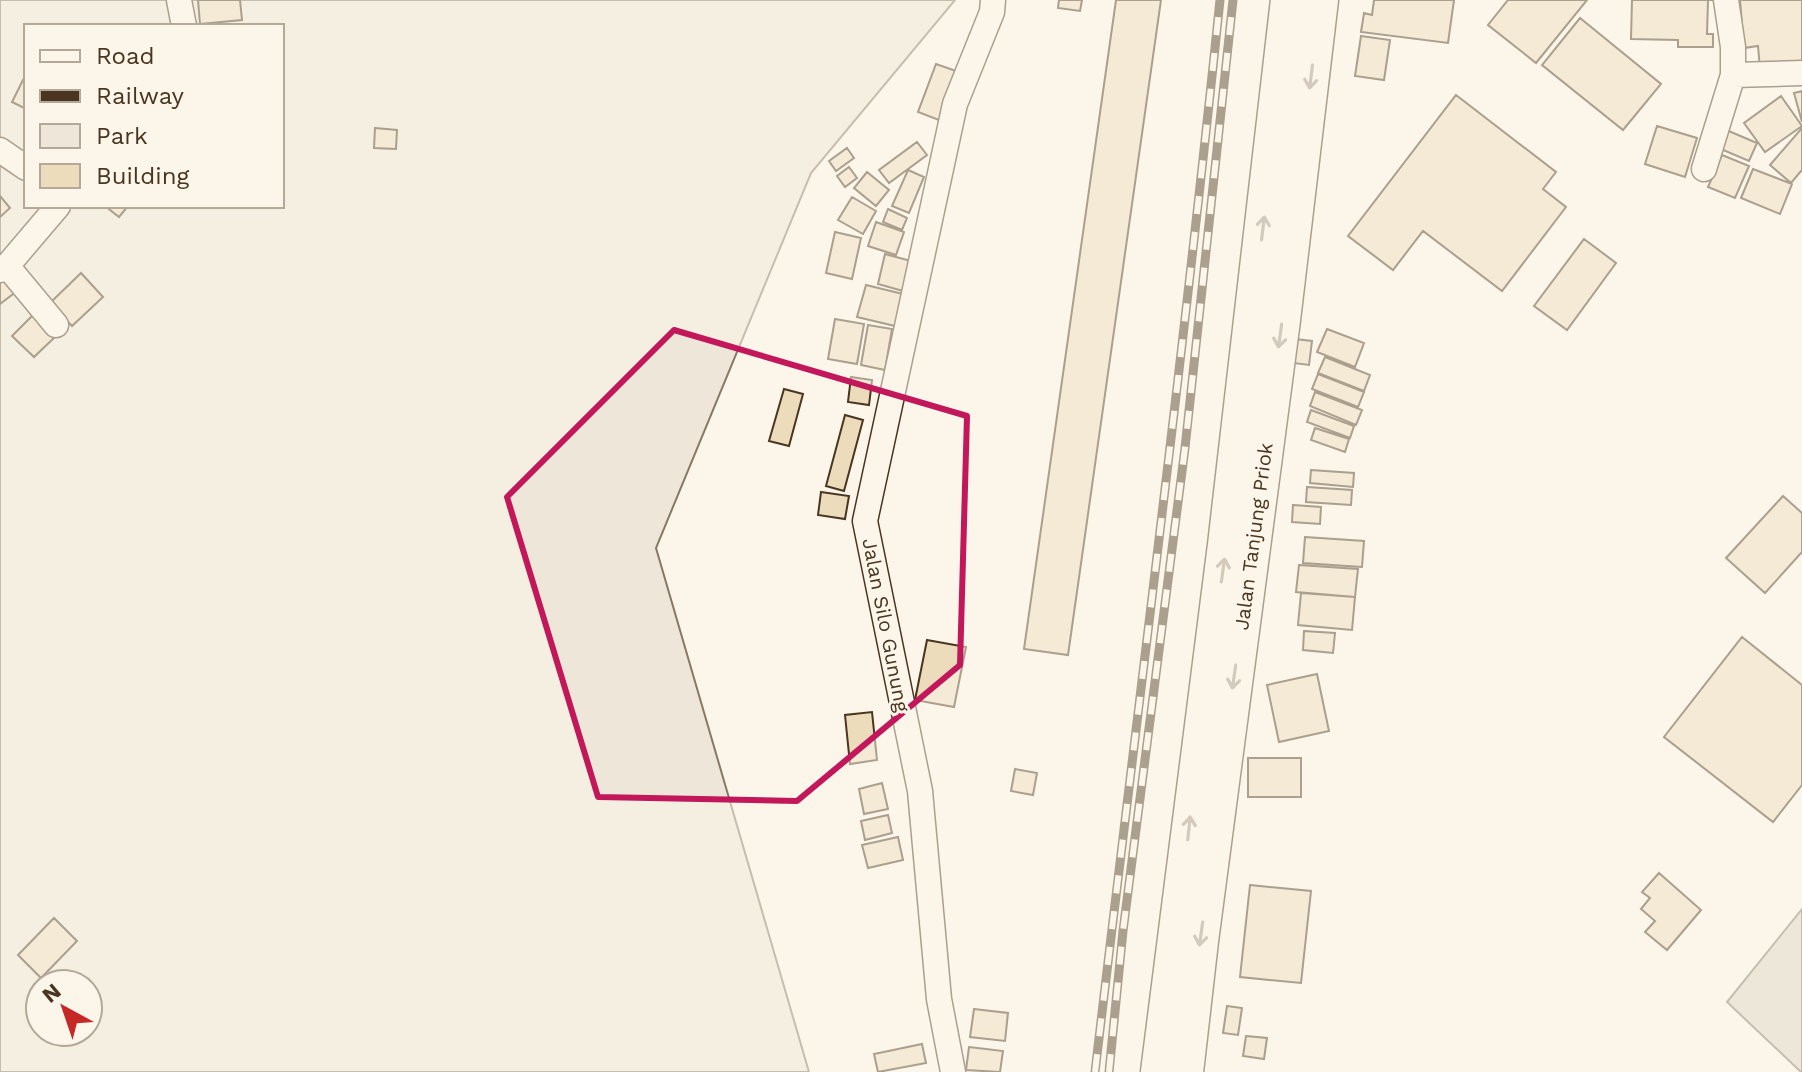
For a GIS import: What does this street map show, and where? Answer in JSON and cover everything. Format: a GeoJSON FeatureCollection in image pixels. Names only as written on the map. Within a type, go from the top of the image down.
{"type":"FeatureCollection","features":[{"type":"Feature","properties":{"kind":"highway","name":"Jalan Tanjung Priok"},"geometry":{"type":"LineString","coordinates":[[1159,1072],[1226,545],[1289,0]]}},
{"type":"Feature","properties":{"kind":"highway","name":"Jalan Tanjung Priok"},"geometry":{"type":"LineString","coordinates":[[1185,1072],[1320,0]]}},
{"type":"Feature","properties":{"kind":"street"},"geometry":{"type":"LineString","coordinates":[[179,0],[184,24]]}},
{"type":"Feature","properties":{"kind":"street","name":"Jalan Silo Gunung"},"geometry":{"type":"LineString","coordinates":[[953,1072],[939,999],[920,791],[865,521],[955,104],[992,12],[993,0]]}},
{"type":"Feature","properties":{"kind":"street"},"geometry":{"type":"LineString","coordinates":[[1704,169],[1733,75],[1733,47],[1726,0]]}},
{"type":"Feature","properties":{"kind":"street"},"geometry":{"type":"LineString","coordinates":[[1733,75],[1802,73]]}},
{"type":"Feature","properties":{"kind":"street"},"geometry":{"type":"LineString","coordinates":[[0,150],[24,167]]}},
{"type":"Feature","properties":{"kind":"street"},"geometry":{"type":"LineString","coordinates":[[56,208],[4,268],[56,325]]}},
{"type":"Feature","properties":{"kind":"highlighted area"},"geometry":{"type":"Polygon","coordinates":[[[674,330],[967,416],[960,665],[797,801],[598,797],[507,497],[674,330]]]}},
{"type":"Feature","properties":{"kind":"green space"},"geometry":{"type":"Polygon","coordinates":[[[0,0],[955,0],[811,173],[656,548],[809,1072],[0,1072],[0,0]]]}},
{"type":"Feature","properties":{"kind":"shaded area"},"geometry":{"type":"Polygon","coordinates":[[[1802,909],[1802,1072],[1801,1072],[1727,1002],[1802,909]]]}},
{"type":"Feature","properties":{"kind":"building"},"geometry":{"type":"Polygon","coordinates":[[[198,0],[240,0],[242,20],[200,24],[198,0]]]}},
{"type":"Feature","properties":{"kind":"building"},"geometry":{"type":"Polygon","coordinates":[[[1059,0],[1082,0],[1080,11],[1058,8],[1059,0]]]}},
{"type":"Feature","properties":{"kind":"building"},"geometry":{"type":"Polygon","coordinates":[[[1116,0],[1161,0],[1068,655],[1024,649],[1116,0]]]}},
{"type":"Feature","properties":{"kind":"building"},"geometry":{"type":"Polygon","coordinates":[[[1374,0],[1454,0],[1448,43],[1361,32],[1364,13],[1372,15],[1374,0]]]}},
{"type":"Feature","properties":{"kind":"building"},"geometry":{"type":"Polygon","coordinates":[[[1508,0],[1587,0],[1536,63],[1488,25],[1508,0]]]}},
{"type":"Feature","properties":{"kind":"building"},"geometry":{"type":"Polygon","coordinates":[[[1632,0],[1708,0],[1707,34],[1713,34],[1713,47],[1678,47],[1678,40],[1631,39],[1632,0]]]}},
{"type":"Feature","properties":{"kind":"building"},"geometry":{"type":"Polygon","coordinates":[[[1740,0],[1802,0],[1802,66],[1760,69],[1758,46],[1744,48],[1740,0]]]}},
{"type":"Feature","properties":{"kind":"building"},"geometry":{"type":"Polygon","coordinates":[[[1580,18],[1661,84],[1623,130],[1542,65],[1580,18]]]}},
{"type":"Feature","properties":{"kind":"building"},"geometry":{"type":"Polygon","coordinates":[[[1361,36],[1390,40],[1384,80],[1355,76],[1361,36]]]}},
{"type":"Feature","properties":{"kind":"building"},"geometry":{"type":"Polygon","coordinates":[[[936,64],[962,73],[944,122],[918,112],[936,64]]]}},
{"type":"Feature","properties":{"kind":"building"},"geometry":{"type":"Polygon","coordinates":[[[24,78],[24,108],[12,102],[24,78]]]}},
{"type":"Feature","properties":{"kind":"building"},"geometry":{"type":"Polygon","coordinates":[[[1802,91],[1802,122],[1794,93],[1802,91]]]}},
{"type":"Feature","properties":{"kind":"building"},"geometry":{"type":"Polygon","coordinates":[[[1456,95],[1556,172],[1543,189],[1566,207],[1502,291],[1423,231],[1393,270],[1348,236],[1456,95]]]}},
{"type":"Feature","properties":{"kind":"building"},"geometry":{"type":"Polygon","coordinates":[[[1781,96],[1802,126],[1765,152],[1744,123],[1781,96]]]}},
{"type":"Feature","properties":{"kind":"building"},"geometry":{"type":"Polygon","coordinates":[[[1657,126],[1697,138],[1685,177],[1645,164],[1657,126]]]}},
{"type":"Feature","properties":{"kind":"building"},"geometry":{"type":"Polygon","coordinates":[[[375,128],[397,130],[396,149],[374,148],[375,128]]]}},
{"type":"Feature","properties":{"kind":"building"},"geometry":{"type":"Polygon","coordinates":[[[1802,128],[1802,170],[1791,183],[1770,165],[1802,128]]]}},
{"type":"Feature","properties":{"kind":"building"},"geometry":{"type":"Polygon","coordinates":[[[1724,129],[1757,143],[1749,161],[1716,147],[1724,129]]]}},
{"type":"Feature","properties":{"kind":"building"},"geometry":{"type":"Polygon","coordinates":[[[917,142],[927,155],[889,183],[879,170],[917,142]]]}},
{"type":"Feature","properties":{"kind":"building"},"geometry":{"type":"Polygon","coordinates":[[[847,148],[854,158],[836,171],[829,161],[847,148]]]}},
{"type":"Feature","properties":{"kind":"building"},"geometry":{"type":"Polygon","coordinates":[[[1722,155],[1749,166],[1735,198],[1708,187],[1722,155]]]}},
{"type":"Feature","properties":{"kind":"building"},"geometry":{"type":"Polygon","coordinates":[[[849,167],[857,178],[845,187],[837,176],[849,167]]]}},
{"type":"Feature","properties":{"kind":"building"},"geometry":{"type":"Polygon","coordinates":[[[1753,169],[1792,184],[1780,214],[1741,198],[1753,169]]]}},
{"type":"Feature","properties":{"kind":"building"},"geometry":{"type":"Polygon","coordinates":[[[908,170],[924,177],[909,213],[892,206],[908,170]]]}},
{"type":"Feature","properties":{"kind":"building"},"geometry":{"type":"Polygon","coordinates":[[[867,172],[889,190],[876,206],[854,188],[867,172]]]}},
{"type":"Feature","properties":{"kind":"building"},"geometry":{"type":"Polygon","coordinates":[[[0,196],[10,208],[0,217],[0,196]]]}},
{"type":"Feature","properties":{"kind":"building"},"geometry":{"type":"Polygon","coordinates":[[[852,197],[876,211],[863,234],[838,220],[852,197]]]}},
{"type":"Feature","properties":{"kind":"building"},"geometry":{"type":"Polygon","coordinates":[[[108,208],[126,208],[119,217],[108,208]]]}},
{"type":"Feature","properties":{"kind":"building"},"geometry":{"type":"Polygon","coordinates":[[[888,209],[907,218],[902,230],[883,222],[888,209]]]}},
{"type":"Feature","properties":{"kind":"building"},"geometry":{"type":"Polygon","coordinates":[[[876,222],[904,232],[896,255],[868,246],[876,222]]]}},
{"type":"Feature","properties":{"kind":"building"},"geometry":{"type":"Polygon","coordinates":[[[835,232],[861,238],[852,279],[826,273],[835,232]]]}},
{"type":"Feature","properties":{"kind":"building"},"geometry":{"type":"Polygon","coordinates":[[[1584,239],[1616,263],[1567,330],[1534,306],[1584,239]]]}},
{"type":"Feature","properties":{"kind":"building"},"geometry":{"type":"Polygon","coordinates":[[[885,254],[911,261],[903,291],[878,284],[885,254]]]}},
{"type":"Feature","properties":{"kind":"building"},"geometry":{"type":"Polygon","coordinates":[[[81,273],[103,297],[72,326],[50,303],[81,273]]]}},
{"type":"Feature","properties":{"kind":"building"},"geometry":{"type":"Polygon","coordinates":[[[5,277],[17,291],[0,304],[0,281],[5,277]]]}},
{"type":"Feature","properties":{"kind":"building"},"geometry":{"type":"Polygon","coordinates":[[[866,285],[903,294],[895,326],[857,317],[866,285]]]}},
{"type":"Feature","properties":{"kind":"building"},"geometry":{"type":"Polygon","coordinates":[[[34,314],[56,336],[34,357],[12,336],[34,314]]]}},
{"type":"Feature","properties":{"kind":"building"},"geometry":{"type":"Polygon","coordinates":[[[835,319],[864,324],[857,364],[828,359],[835,319]]]}},
{"type":"Feature","properties":{"kind":"building"},"geometry":{"type":"Polygon","coordinates":[[[868,325],[892,329],[885,370],[861,365],[868,325]]]}},
{"type":"Feature","properties":{"kind":"building"},"geometry":{"type":"Polygon","coordinates":[[[1327,329],[1364,343],[1355,367],[1317,352],[1327,329]]]}},
{"type":"Feature","properties":{"kind":"building"},"geometry":{"type":"Polygon","coordinates":[[[1295,339],[1312,341],[1309,365],[1293,363],[1295,339]]]}},
{"type":"Feature","properties":{"kind":"building"},"geometry":{"type":"Polygon","coordinates":[[[1325,357],[1370,375],[1364,391],[1318,373],[1325,357]]]}},
{"type":"Feature","properties":{"kind":"building"},"geometry":{"type":"Polygon","coordinates":[[[1318,374],[1364,392],[1358,407],[1312,389],[1318,374]]]}},
{"type":"Feature","properties":{"kind":"building"},"geometry":{"type":"Polygon","coordinates":[[[851,377],[872,380],[869,405],[848,402],[851,377]]]}},
{"type":"Feature","properties":{"kind":"building"},"geometry":{"type":"Polygon","coordinates":[[[784,389],[803,394],[789,446],[769,441],[784,389]]]}},
{"type":"Feature","properties":{"kind":"building"},"geometry":{"type":"Polygon","coordinates":[[[1315,392],[1362,410],[1356,425],[1310,406],[1315,392]]]}},
{"type":"Feature","properties":{"kind":"building"},"geometry":{"type":"Polygon","coordinates":[[[1311,410],[1354,426],[1350,438],[1307,422],[1311,410]]]}},
{"type":"Feature","properties":{"kind":"building"},"geometry":{"type":"Polygon","coordinates":[[[845,415],[863,420],[844,491],[826,486],[845,415]]]}},
{"type":"Feature","properties":{"kind":"building"},"geometry":{"type":"Polygon","coordinates":[[[1315,428],[1349,439],[1345,452],[1311,440],[1315,428]]]}},
{"type":"Feature","properties":{"kind":"building"},"geometry":{"type":"Polygon","coordinates":[[[1311,470],[1354,473],[1353,487],[1310,483],[1311,470]]]}},
{"type":"Feature","properties":{"kind":"building"},"geometry":{"type":"Polygon","coordinates":[[[1307,487],[1352,490],[1351,505],[1306,502],[1307,487]]]}},
{"type":"Feature","properties":{"kind":"building"},"geometry":{"type":"Polygon","coordinates":[[[821,492],[849,496],[845,519],[818,515],[821,492]]]}},
{"type":"Feature","properties":{"kind":"building"},"geometry":{"type":"Polygon","coordinates":[[[1783,496],[1802,513],[1802,552],[1765,593],[1726,558],[1783,496]]]}},
{"type":"Feature","properties":{"kind":"building"},"geometry":{"type":"Polygon","coordinates":[[[1293,505],[1321,507],[1320,524],[1292,522],[1293,505]]]}},
{"type":"Feature","properties":{"kind":"building"},"geometry":{"type":"Polygon","coordinates":[[[1305,537],[1364,541],[1362,567],[1303,563],[1305,537]]]}},
{"type":"Feature","properties":{"kind":"building"},"geometry":{"type":"Polygon","coordinates":[[[1299,565],[1358,569],[1355,597],[1296,592],[1299,565]]]}},
{"type":"Feature","properties":{"kind":"building"},"geometry":{"type":"Polygon","coordinates":[[[1301,593],[1355,597],[1352,630],[1298,625],[1301,593]]]}},
{"type":"Feature","properties":{"kind":"building"},"geometry":{"type":"Polygon","coordinates":[[[1304,631],[1335,633],[1333,653],[1303,650],[1304,631]]]}},
{"type":"Feature","properties":{"kind":"building"},"geometry":{"type":"Polygon","coordinates":[[[1742,637],[1802,685],[1802,785],[1773,822],[1664,737],[1742,637]]]}},
{"type":"Feature","properties":{"kind":"building"},"geometry":{"type":"Polygon","coordinates":[[[927,640],[966,647],[954,707],[915,700],[927,640]]]}},
{"type":"Feature","properties":{"kind":"building"},"geometry":{"type":"Polygon","coordinates":[[[1317,674],[1329,731],[1279,742],[1267,685],[1317,674]]]}},
{"type":"Feature","properties":{"kind":"building"},"geometry":{"type":"Polygon","coordinates":[[[872,712],[877,760],[850,764],[845,715],[872,712]]]}},
{"type":"Feature","properties":{"kind":"building"},"geometry":{"type":"Polygon","coordinates":[[[1248,758],[1301,758],[1301,797],[1248,797],[1248,758]]]}},
{"type":"Feature","properties":{"kind":"building"},"geometry":{"type":"Polygon","coordinates":[[[1015,769],[1037,773],[1033,795],[1011,791],[1015,769]]]}},
{"type":"Feature","properties":{"kind":"building"},"geometry":{"type":"Polygon","coordinates":[[[882,783],[888,809],[864,814],[859,789],[882,783]]]}},
{"type":"Feature","properties":{"kind":"building"},"geometry":{"type":"Polygon","coordinates":[[[888,815],[892,833],[865,840],[861,821],[888,815]]]}},
{"type":"Feature","properties":{"kind":"building"},"geometry":{"type":"Polygon","coordinates":[[[898,837],[903,860],[868,868],[862,845],[898,837]]]}},
{"type":"Feature","properties":{"kind":"building"},"geometry":{"type":"Polygon","coordinates":[[[1659,873],[1701,910],[1667,950],[1645,932],[1655,921],[1641,909],[1650,898],[1642,892],[1659,873]]]}},
{"type":"Feature","properties":{"kind":"building"},"geometry":{"type":"Polygon","coordinates":[[[1250,885],[1311,891],[1301,983],[1240,977],[1250,885]]]}},
{"type":"Feature","properties":{"kind":"building"},"geometry":{"type":"Polygon","coordinates":[[[54,918],[77,941],[51,968],[31,968],[18,955],[54,918]]]}},
{"type":"Feature","properties":{"kind":"building"},"geometry":{"type":"Polygon","coordinates":[[[1227,1006],[1242,1008],[1238,1035],[1223,1033],[1227,1006]]]}},
{"type":"Feature","properties":{"kind":"building"},"geometry":{"type":"Polygon","coordinates":[[[974,1009],[1008,1013],[1005,1041],[970,1037],[974,1009]]]}},
{"type":"Feature","properties":{"kind":"building"},"geometry":{"type":"Polygon","coordinates":[[[1246,1036],[1267,1038],[1264,1059],[1243,1056],[1246,1036]]]}},
{"type":"Feature","properties":{"kind":"building"},"geometry":{"type":"Polygon","coordinates":[[[922,1044],[926,1063],[878,1072],[874,1054],[922,1044]]]}},
{"type":"Feature","properties":{"kind":"building"},"geometry":{"type":"Polygon","coordinates":[[[969,1047],[1003,1051],[1000,1072],[966,1070],[969,1047]]]}},
{"type":"Feature","properties":{"kind":"railway"},"geometry":{"type":"LineString","coordinates":[[1095,1072],[1220,0]]}},
{"type":"Feature","properties":{"kind":"railway"},"geometry":{"type":"LineString","coordinates":[[1109,1072],[1123,931],[1185,448],[1233,0]]}}]}
